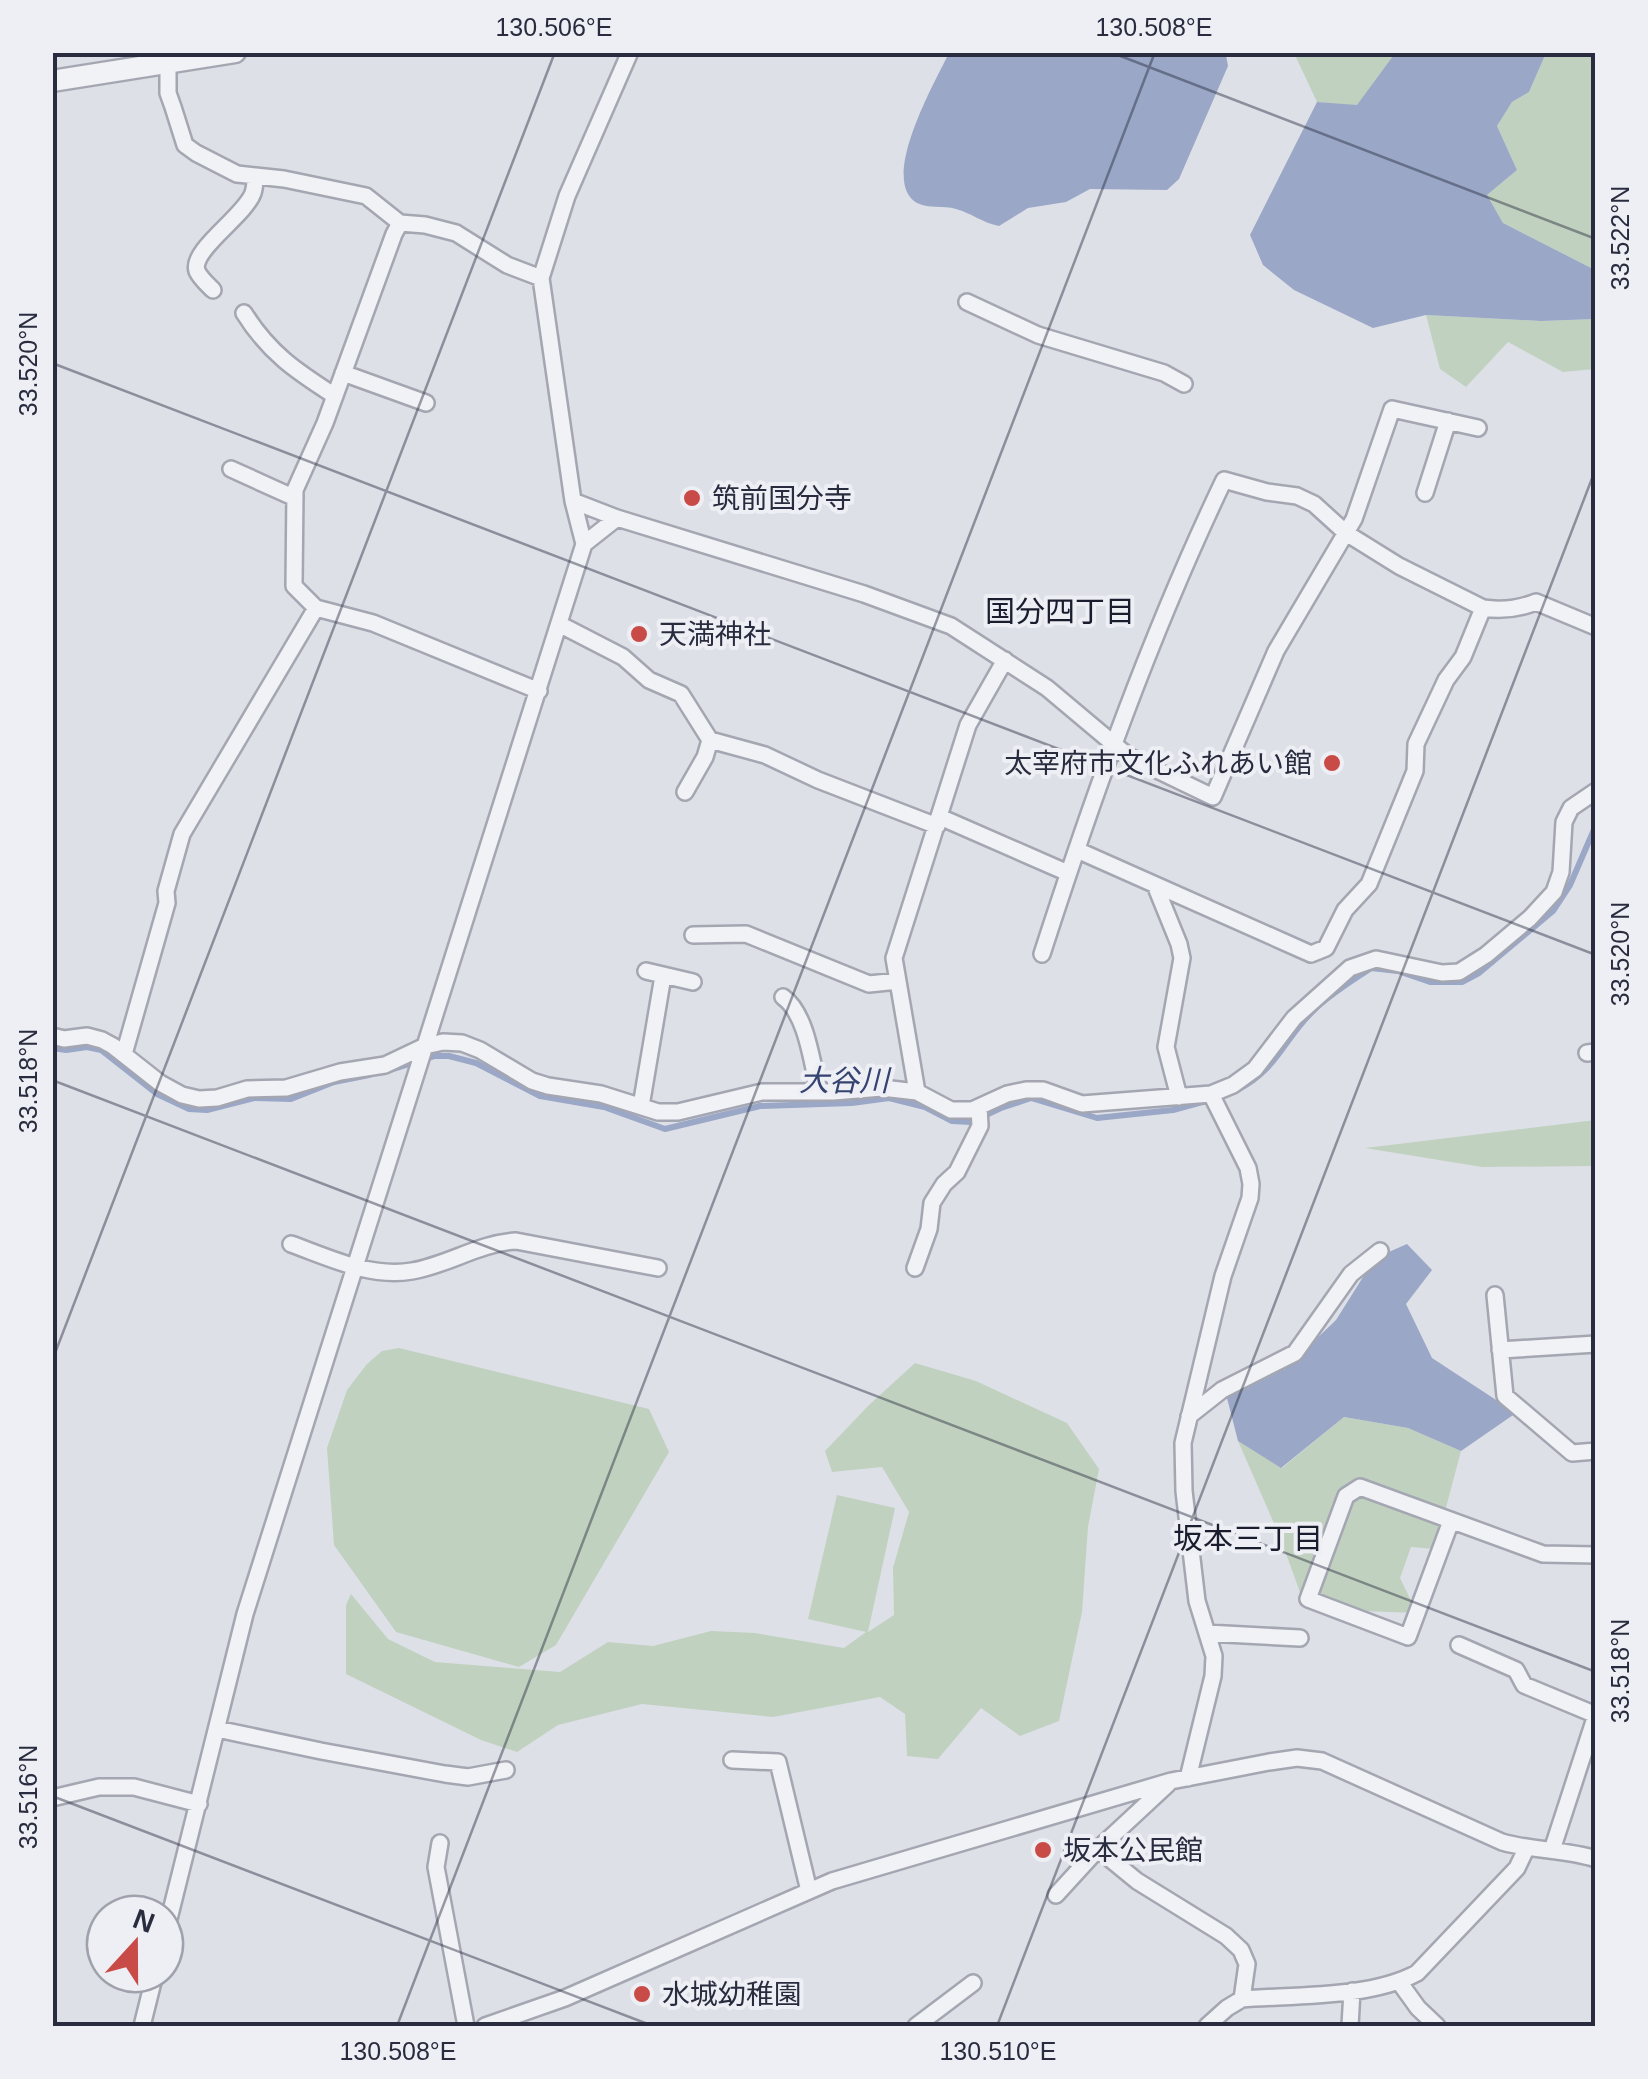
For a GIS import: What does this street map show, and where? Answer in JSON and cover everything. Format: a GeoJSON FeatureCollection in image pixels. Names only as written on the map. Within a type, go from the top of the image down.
{"type":"FeatureCollection","features":[{"type":"Feature","properties":{"kind":"street"},"geometry":{"type":"LineString","coordinates":[[52,82],[235,52]]}},
{"type":"Feature","properties":{"kind":"street"},"geometry":{"type":"LineString","coordinates":[[176,1894],[245,1614],[584,544],[572,501],[541,278],[567,196],[630,52]]}},
{"type":"Feature","properties":{"kind":"street"},"geometry":{"type":"LineString","coordinates":[[168,64],[168,93],[185,145],[237,174],[366,196],[400,224],[456,233],[507,265],[541,278]]}},
{"type":"Feature","properties":{"kind":"street"},"geometry":{"type":"LineString","coordinates":[[213,290],[198,272],[197,261],[251,198],[255,177]]}},
{"type":"Feature","properties":{"kind":"street"},"geometry":{"type":"LineString","coordinates":[[400,224],[295,490],[294,586],[316,608],[373,622],[538,691]]}},
{"type":"Feature","properties":{"kind":"street"},"geometry":{"type":"LineString","coordinates":[[967,302],[1038,335],[1164,373],[1184,384]]}},
{"type":"Feature","properties":{"kind":"street"},"geometry":{"type":"LineString","coordinates":[[244,313],[274,353],[335,396]]}},
{"type":"Feature","properties":{"kind":"street"},"geometry":{"type":"LineString","coordinates":[[343,373],[426,403]]}},
{"type":"Feature","properties":{"kind":"street"},"geometry":{"type":"LineString","coordinates":[[572,501],[938,621],[1047,688],[1128,756],[1214,797],[1276,652],[1354,519],[1392,409],[1478,428]]}},
{"type":"Feature","properties":{"kind":"street"},"geometry":{"type":"LineString","coordinates":[[1425,493],[1448,421]]}},
{"type":"Feature","properties":{"kind":"street"},"geometry":{"type":"LineString","coordinates":[[231,468],[295,498]]}},
{"type":"Feature","properties":{"kind":"street"},"geometry":{"type":"LineString","coordinates":[[1042,954],[1096,790],[1175,584],[1224,480],[1306,500],[1346,534],[1483,608],[1516,609],[1536,602],[1596,628]]}},
{"type":"Feature","properties":{"kind":"street"},"geometry":{"type":"LineString","coordinates":[[584,544],[617,518]]}},
{"type":"Feature","properties":{"kind":"street"},"geometry":{"type":"LineString","coordinates":[[124,1054],[167,903],[166,890],[182,834],[316,608]]}},
{"type":"Feature","properties":{"kind":"street"},"geometry":{"type":"LineString","coordinates":[[1077,850],[1311,954],[1326,948],[1344,910],[1369,884],[1414,770],[1416,744],[1446,680],[1463,657],[1483,608]]}},
{"type":"Feature","properties":{"kind":"street"},"geometry":{"type":"LineString","coordinates":[[559,624],[623,657],[649,680],[680,694],[710,740],[765,755],[818,780],[938,821],[1068,873]]}},
{"type":"Feature","properties":{"kind":"street"},"geometry":{"type":"LineString","coordinates":[[917,1092],[894,958],[968,725],[1005,660]]}},
{"type":"Feature","properties":{"kind":"street"},"geometry":{"type":"LineString","coordinates":[[684,792],[710,740]]}},
{"type":"Feature","properties":{"kind":"street"},"geometry":{"type":"LineString","coordinates":[[52,1036],[87,1036],[114,1046],[160,1082],[182,1095],[199,1099],[247,1089],[286,1088],[340,1072],[385,1066],[443,1042],[480,1050],[532,1081],[601,1094],[658,1112],[678,1112],[762,1092],[882,1088],[917,1092],[950,1110],[972,1110],[1026,1090],[1044,1090],[1082,1104],[1212,1094],[1255,1069],[1294,1018],[1350,968],[1376,958],[1442,973],[1458,972],[1486,955],[1554,892],[1561,872],[1564,822],[1571,808],[1596,791]]}},
{"type":"Feature","properties":{"kind":"street"},"geometry":{"type":"LineString","coordinates":[[1155,885],[1182,958],[1166,1047],[1179,1097]]}},
{"type":"Feature","properties":{"kind":"street"},"geometry":{"type":"LineString","coordinates":[[693,935],[746,934],[869,984],[898,982]]}},
{"type":"Feature","properties":{"kind":"street"},"geometry":{"type":"LineString","coordinates":[[1326,948],[1350,968]]}},
{"type":"Feature","properties":{"kind":"street"},"geometry":{"type":"LineString","coordinates":[[646,971],[693,982]]}},
{"type":"Feature","properties":{"kind":"street"},"geometry":{"type":"LineString","coordinates":[[641,1106],[664,976]]}},
{"type":"Feature","properties":{"kind":"street"},"geometry":{"type":"LineString","coordinates":[[783,997],[794,1004],[802,1024],[819,1092]]}},
{"type":"Feature","properties":{"kind":"street"},"geometry":{"type":"LineString","coordinates":[[1188,1778],[1213,1676],[1214,1656],[1197,1601],[1184,1491],[1183,1443],[1223,1276],[1250,1198],[1251,1184],[1248,1168],[1212,1094]]}},
{"type":"Feature","properties":{"kind":"street"},"geometry":{"type":"LineString","coordinates":[[915,1268],[932,1203],[957,1172],[980,1126],[979,1108]]}},
{"type":"Feature","properties":{"kind":"street"},"geometry":{"type":"LineString","coordinates":[[291,1244],[386,1274],[415,1271],[496,1242],[516,1242],[658,1268]]}},
{"type":"Feature","properties":{"kind":"street"},"geometry":{"type":"LineString","coordinates":[[1190,1416],[1222,1390],[1295,1353],[1351,1274],[1380,1251]]}},
{"type":"Feature","properties":{"kind":"street"},"geometry":{"type":"LineString","coordinates":[[1495,1295],[1505,1396],[1572,1453],[1596,1452]]}},
{"type":"Feature","properties":{"kind":"street"},"geometry":{"type":"LineString","coordinates":[[1500,1350],[1596,1344]]}},
{"type":"Feature","properties":{"kind":"street"},"geometry":{"type":"LineString","coordinates":[[1451,1521],[1408,1637],[1308,1600],[1346,1496],[1360,1487],[1543,1554],[1596,1555]]}},
{"type":"Feature","properties":{"kind":"street"},"geometry":{"type":"LineString","coordinates":[[1207,1633],[1300,1638]]}},
{"type":"Feature","properties":{"kind":"street"},"geometry":{"type":"LineString","coordinates":[[1459,1644],[1516,1670],[1524,1685],[1596,1715],[1552,1850]]}},
{"type":"Feature","properties":{"kind":"street"},"geometry":{"type":"LineString","coordinates":[[217,1729],[445,1774],[468,1776],[506,1770]]}},
{"type":"Feature","properties":{"kind":"street"},"geometry":{"type":"LineString","coordinates":[[485,2026],[565,1998],[832,1880],[1171,1782],[1269,1762],[1297,1758],[1322,1761],[1502,1842],[1596,1858]]}},
{"type":"Feature","properties":{"kind":"street"},"geometry":{"type":"LineString","coordinates":[[732,1760],[778,1762],[809,1890]]}},
{"type":"Feature","properties":{"kind":"street"},"geometry":{"type":"LineString","coordinates":[[1056,1895],[1171,1782]]}},
{"type":"Feature","properties":{"kind":"street"},"geometry":{"type":"LineString","coordinates":[[52,1798],[98,1786],[134,1787],[198,1804]]}},
{"type":"Feature","properties":{"kind":"street"},"geometry":{"type":"LineString","coordinates":[[440,1843],[436,1868],[466,2026]]}},
{"type":"Feature","properties":{"kind":"street"},"geometry":{"type":"LineString","coordinates":[[1208,2026],[1242,1999],[1352,1991],[1400,1983],[1418,1973],[1517,1868],[1526,1849]]}},
{"type":"Feature","properties":{"kind":"street"},"geometry":{"type":"LineString","coordinates":[[1098,1850],[1137,1881],[1242,1950],[1247,1964],[1242,1999]]}},
{"type":"Feature","properties":{"kind":"street"},"geometry":{"type":"LineString","coordinates":[[1400,1983],[1418,2008],[1438,2026]]}},
{"type":"Feature","properties":{"kind":"street"},"geometry":{"type":"LineString","coordinates":[[916,2026],[973,1984]]}},
{"type":"Feature","properties":{"kind":"street"},"geometry":{"type":"LineString","coordinates":[[1350,2026],[1352,1991]]}},
{"type":"Feature","properties":{"kind":"street"},"geometry":{"type":"LineString","coordinates":[[142,2026],[150,1994]]}},
{"type":"Feature","properties":{"kind":"green space"},"geometry":{"type":"Polygon","coordinates":[[[1294,53],[1396,53],[1357,106],[1317,102],[1294,53]]]}},
{"type":"Feature","properties":{"kind":"green space"},"geometry":{"type":"Polygon","coordinates":[[[1546,53],[1595,53],[1595,270],[1503,223],[1487,195],[1517,170],[1497,126],[1512,102],[1529,92],[1546,53]]]}},
{"type":"Feature","properties":{"kind":"green space"},"geometry":{"type":"Polygon","coordinates":[[[1426,315],[1541,321],[1595,319],[1595,369],[1563,372],[1508,342],[1466,387],[1440,369],[1426,315]]]}},
{"type":"Feature","properties":{"kind":"green space"},"geometry":{"type":"Polygon","coordinates":[[[1595,1120],[1595,1166],[1482,1167],[1365,1148],[1595,1120]]]}},
{"type":"Feature","properties":{"kind":"green space"},"geometry":{"type":"Polygon","coordinates":[[[399,1348],[649,1409],[669,1452],[556,1645],[519,1667],[396,1632],[334,1545],[327,1448],[347,1390],[382,1351],[399,1348]]]}},
{"type":"Feature","properties":{"kind":"green space"},"geometry":{"type":"Polygon","coordinates":[[[915,1363],[976,1381],[1067,1423],[1099,1469],[1088,1527],[1082,1612],[1059,1721],[1020,1736],[981,1708],[938,1759],[907,1756],[905,1714],[880,1697],[773,1717],[642,1704],[558,1725],[517,1752],[481,1740],[346,1674],[346,1605],[351,1594],[388,1639],[435,1662],[560,1672],[608,1642],[653,1646],[711,1631],[755,1633],[844,1648],[866,1632],[808,1619],[837,1495],[895,1508],[868,1632],[894,1615],[893,1568],[909,1512],[882,1467],[832,1472],[825,1451],[915,1363]]]}},
{"type":"Feature","properties":{"kind":"green space"},"geometry":{"type":"Polygon","coordinates":[[[1344,1417],[1408,1428],[1461,1451],[1435,1549],[1411,1547],[1400,1578],[1417,1613],[1306,1609],[1238,1441],[1282,1468],[1344,1417]]]}},
{"type":"Feature","properties":{"kind":"water"},"geometry":{"type":"Polygon","coordinates":[[[1396,52],[1546,53],[1529,92],[1512,102],[1497,126],[1517,170],[1487,195],[1503,223],[1595,270],[1595,319],[1541,321],[1426,315],[1373,328],[1294,290],[1263,265],[1250,235],[1317,102],[1357,105],[1396,52]]]}},
{"type":"Feature","properties":{"kind":"water"},"geometry":{"type":"Polygon","coordinates":[[[949,53],[1226,55],[1228,66],[1179,179],[1167,190],[1090,189],[1066,202],[1028,208],[999,226],[956,209],[922,205],[907,191],[904,174],[913,130],[949,53]]]}},
{"type":"Feature","properties":{"kind":"water"},"geometry":{"type":"Polygon","coordinates":[[[1407,1244],[1432,1270],[1406,1304],[1432,1358],[1516,1413],[1461,1451],[1408,1428],[1344,1417],[1281,1468],[1238,1441],[1227,1398],[1285,1369],[1336,1320],[1375,1258],[1407,1244]]]}},
{"type":"Feature","properties":{"kind":"waterway","name":"大谷川"},"geometry":{"type":"LineString","coordinates":[[1237,1090],[1271,1064],[1320,1005],[1371,968],[1398,971],[1430,982],[1462,982],[1479,973],[1553,911],[1570,885],[1596,825]]}},
{"type":"Feature","properties":{"kind":"waterway","name":"大谷川"},"geometry":{"type":"LineString","coordinates":[[52,1048],[101,1050],[157,1094],[189,1109],[207,1110],[254,1098],[291,1099],[334,1082],[369,1075]]}},
{"type":"Feature","properties":{"kind":"waterway","name":"大谷川"},"geometry":{"type":"LineString","coordinates":[[387,1071],[435,1056],[449,1056],[476,1063],[540,1096],[604,1107],[665,1129],[760,1106],[889,1098],[925,1107],[952,1121],[971,1122],[1031,1098],[1097,1118],[1173,1110],[1206,1101]]}},
{"type":"Feature","properties":{"kind":"place","name":"筑前国分寺"},"geometry":{"type":"Point","coordinates":[692,498]}},
{"type":"Feature","properties":{"kind":"place","name":"天満神社"},"geometry":{"type":"Point","coordinates":[639,634]}},
{"type":"Feature","properties":{"kind":"place","name":"太宰府市文化ふれあい館"},"geometry":{"type":"Point","coordinates":[1332,763]}},
{"type":"Feature","properties":{"kind":"place","name":"坂本公民館"},"geometry":{"type":"Point","coordinates":[1043,1850]}},
{"type":"Feature","properties":{"kind":"place","name":"水城幼稚園"},"geometry":{"type":"Point","coordinates":[642,1994]}},
{"type":"Feature","properties":{"kind":"district","name":"国分四丁目"},"geometry":{"type":"Point","coordinates":[1060,612]}},
{"type":"Feature","properties":{"kind":"district","name":"坂本三丁目"},"geometry":{"type":"Point","coordinates":[1248,1539]}}]}
